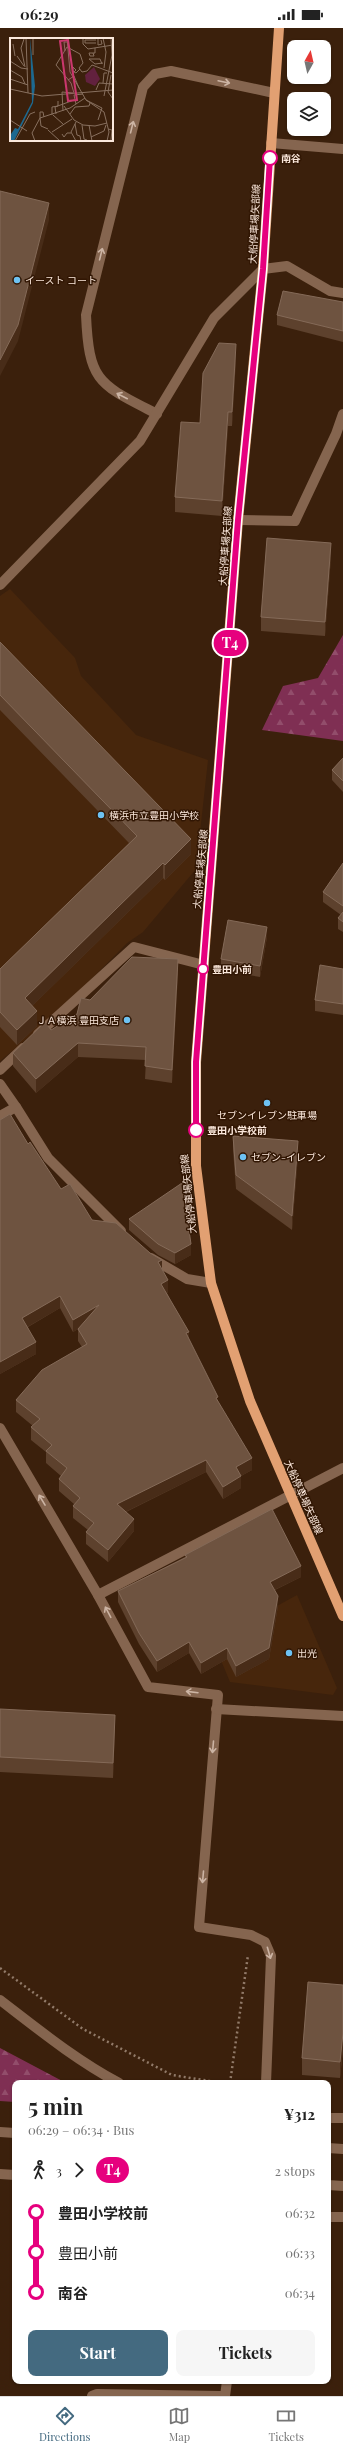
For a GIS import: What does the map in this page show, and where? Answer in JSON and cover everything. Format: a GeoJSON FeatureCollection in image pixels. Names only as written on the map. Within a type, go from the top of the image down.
{"type":"FeatureCollection","features":[{"type":"Feature","properties":{"kind":"main road","name":"大船停車場矢部線"},"geometry":{"type":"LineString","coordinates":[[279,28],[263,269],[238,520],[196,1062],[196,1166],[211,1283],[250,1401],[343,1616]]}},
{"type":"Feature","properties":{"kind":"street"},"geometry":{"type":"LineString","coordinates":[[156,414],[113,391],[98,376],[87,350],[86,315],[143,87],[155,74],[171,71],[274,93]]}},
{"type":"Feature","properties":{"kind":"street"},"geometry":{"type":"LineString","coordinates":[[271,143],[343,149]]}},
{"type":"Feature","properties":{"kind":"street"},"geometry":{"type":"LineString","coordinates":[[0,585],[140,441],[214,318],[263,269],[287,266],[330,291],[343,293]]}},
{"type":"Feature","properties":{"kind":"street"},"geometry":{"type":"LineString","coordinates":[[238,520],[295,521],[343,414]]}},
{"type":"Feature","properties":{"kind":"street"},"geometry":{"type":"LineString","coordinates":[[0,1070],[74,999],[134,946],[204,965]]}},
{"type":"Feature","properties":{"kind":"street"},"geometry":{"type":"LineString","coordinates":[[0,1084],[48,1158],[126,1236]]}},
{"type":"Feature","properties":{"kind":"street"},"geometry":{"type":"LineString","coordinates":[[0,1116],[16,1107]]}},
{"type":"Feature","properties":{"kind":"street"},"geometry":{"type":"LineString","coordinates":[[143,1250],[154,1260],[187,1279],[211,1283]]}},
{"type":"Feature","properties":{"kind":"street"},"geometry":{"type":"LineString","coordinates":[[0,1428],[98,1595],[148,1687],[218,1695],[199,1927],[251,1935],[265,1942],[271,1956],[266,2080]]}},
{"type":"Feature","properties":{"kind":"street"},"geometry":{"type":"LineString","coordinates":[[98,1595],[289,1494],[343,1468]]}},
{"type":"Feature","properties":{"kind":"street"},"geometry":{"type":"LineString","coordinates":[[216,1709],[343,1716]]}},
{"type":"Feature","properties":{"kind":"street"},"geometry":{"type":"LineString","coordinates":[[0,2000],[64,2049],[114,2080]]}},
{"type":"Feature","properties":{"kind":"street"},"geometry":{"type":"LineString","coordinates":[[331,2118],[343,2118]]}},
{"type":"Feature","properties":{"kind":"street"},"geometry":{"type":"LineString","coordinates":[[0,2132],[12,2133]]}},
{"type":"Feature","properties":{"kind":"street"},"geometry":{"type":"LineString","coordinates":[[331,2148],[343,2149]]}},
{"type":"Feature","properties":{"kind":"street"},"geometry":{"type":"LineString","coordinates":[[0,2174],[12,2175]]}},
{"type":"Feature","properties":{"kind":"street"},"geometry":{"type":"LineString","coordinates":[[331,2185],[343,2186]]}},
{"type":"Feature","properties":{"kind":"street"},"geometry":{"type":"LineString","coordinates":[[331,2216],[343,2217]]}},
{"type":"Feature","properties":{"kind":"street"},"geometry":{"type":"LineString","coordinates":[[226,2396],[227,2384]]}},
{"type":"Feature","properties":{"kind":"street"},"geometry":{"type":"LineString","coordinates":[[92,2396],[97,2394],[222,2396]]}},
{"type":"Feature","properties":{"kind":"path"},"geometry":{"type":"LineString","coordinates":[[230,2080],[251,1935]]}},
{"type":"Feature","properties":{"kind":"path"},"geometry":{"type":"LineString","coordinates":[[0,1968],[90,2033],[172,2075],[203,2080]]}},
{"type":"Feature","properties":{"kind":"shaded area","name":"横浜市立豊田小学校"},"geometry":{"type":"Polygon","coordinates":[[[10,589],[75,658],[81,676],[136,735],[208,760],[196,869],[143,932],[127,943],[58,1013],[0,1061],[0,596],[10,589]]]}},
{"type":"Feature","properties":{"kind":"shaded area","name":"出光"},"geometry":{"type":"Polygon","coordinates":[[[297,1595],[337,1688],[333,1695],[230,1682],[213,1641],[297,1595]]]}},
{"type":"Feature","properties":{"kind":"green space"},"geometry":{"type":"Polygon","coordinates":[[[343,635],[343,741],[262,730],[283,686],[318,678],[343,635]]]}},
{"type":"Feature","properties":{"kind":"green space"},"geometry":{"type":"Polygon","coordinates":[[[0,2048],[60,2080],[12,2080],[12,2102],[0,2101],[0,2048]]]}},
{"type":"Feature","properties":{"kind":"building","name":"イースト コート"},"geometry":{"type":"Polygon","coordinates":[[[0,191],[49,203],[18,325],[0,360],[0,191]]]}},
{"type":"Feature","properties":{"kind":"building"},"geometry":{"type":"Polygon","coordinates":[[[283,291],[343,302],[343,331],[277,315],[283,291]]]}},
{"type":"Feature","properties":{"kind":"building"},"geometry":{"type":"Polygon","coordinates":[[[219,343],[236,344],[232,412],[228,412],[222,501],[175,497],[181,422],[200,423],[203,373],[219,343]]]}},
{"type":"Feature","properties":{"kind":"building"},"geometry":{"type":"Polygon","coordinates":[[[267,538],[331,543],[325,622],[261,617],[267,538]]]}},
{"type":"Feature","properties":{"kind":"building"},"geometry":{"type":"Polygon","coordinates":[[[0,642],[191,839],[165,865],[163,863],[25,998],[37,1011],[17,1030],[0,1012],[0,969],[137,836],[0,695],[0,642]]]}},
{"type":"Feature","properties":{"kind":"building"},"geometry":{"type":"Polygon","coordinates":[[[343,758],[343,781],[332,770],[343,758]]]}},
{"type":"Feature","properties":{"kind":"building"},"geometry":{"type":"Polygon","coordinates":[[[343,863],[343,906],[323,892],[343,863]]]}},
{"type":"Feature","properties":{"kind":"building"},"geometry":{"type":"Polygon","coordinates":[[[343,912],[343,922],[338,918],[343,912]]]}},
{"type":"Feature","properties":{"kind":"building"},"geometry":{"type":"Polygon","coordinates":[[[228,920],[267,927],[260,966],[221,959],[228,920]]]}},
{"type":"Feature","properties":{"kind":"building","name":"ＪＡ横浜 豊田支店"},"geometry":{"type":"Polygon","coordinates":[[[132,957],[178,959],[172,1070],[145,1066],[146,1047],[78,1043],[36,1079],[13,1053],[45,1022],[51,1030],[77,1014],[81,998],[90,1000],[132,957]]]}},
{"type":"Feature","properties":{"kind":"building"},"geometry":{"type":"Polygon","coordinates":[[[320,965],[343,969],[343,1004],[315,1000],[320,965]]]}},
{"type":"Feature","properties":{"kind":"building"},"geometry":{"type":"Polygon","coordinates":[[[10,1114],[28,1144],[30,1142],[61,1189],[70,1184],[92,1220],[116,1223],[150,1253],[162,1260],[158,1262],[168,1280],[161,1284],[189,1332],[186,1333],[218,1397],[216,1398],[252,1458],[236,1467],[241,1476],[223,1487],[206,1460],[117,1504],[134,1519],[108,1550],[86,1532],[94,1523],[73,1506],[80,1498],[59,1479],[67,1468],[46,1451],[52,1445],[31,1427],[40,1419],[16,1400],[42,1370],[87,1344],[78,1329],[99,1305],[73,1320],[60,1296],[22,1318],[36,1342],[0,1362],[0,1120],[10,1114]]]}},
{"type":"Feature","properties":{"kind":"building"},"geometry":{"type":"Polygon","coordinates":[[[233,1136],[298,1141],[292,1216],[236,1175],[233,1136]]]}},
{"type":"Feature","properties":{"kind":"building"},"geometry":{"type":"Polygon","coordinates":[[[182,1183],[191,1244],[175,1253],[158,1244],[129,1219],[182,1183]]]}},
{"type":"Feature","properties":{"kind":"building"},"geometry":{"type":"Polygon","coordinates":[[[272,1509],[301,1566],[270,1582],[278,1596],[269,1648],[236,1666],[227,1648],[201,1663],[189,1642],[157,1661],[139,1633],[118,1591],[187,1557],[185,1555],[272,1509]]]}},
{"type":"Feature","properties":{"kind":"building"},"geometry":{"type":"Polygon","coordinates":[[[0,1709],[115,1715],[113,1763],[0,1757],[0,1709]]]}},
{"type":"Feature","properties":{"kind":"building"},"geometry":{"type":"Polygon","coordinates":[[[308,1982],[343,1985],[343,2033],[340,2062],[302,2058],[308,1982]]]}},
{"type":"Feature","properties":{"kind":"bus line","name":"T4"},"geometry":{"type":"LineString","coordinates":[[196,1130],[196,1062],[229,656],[238,520],[263,269],[263,243],[270,158]]}},
{"type":"Feature","properties":{"kind":"place","name":"南谷"},"geometry":{"type":"Point","coordinates":[270,158]}},
{"type":"Feature","properties":{"kind":"place","name":"イースト コート"},"geometry":{"type":"Point","coordinates":[17,280]}},
{"type":"Feature","properties":{"kind":"place","name":"横浜市立豊田小学校"},"geometry":{"type":"Point","coordinates":[101,815]}},
{"type":"Feature","properties":{"kind":"place","name":"豊田小前"},"geometry":{"type":"Point","coordinates":[203,969]}},
{"type":"Feature","properties":{"kind":"place","name":"ＪＡ横浜 豊田支店"},"geometry":{"type":"Point","coordinates":[127,1020]}},
{"type":"Feature","properties":{"kind":"place","name":"セブンイレブン駐車場"},"geometry":{"type":"Point","coordinates":[267,1103]}},
{"type":"Feature","properties":{"kind":"place","name":"豊田小学校前"},"geometry":{"type":"Point","coordinates":[196,1130]}},
{"type":"Feature","properties":{"kind":"place","name":"セブン-イレブン"},"geometry":{"type":"Point","coordinates":[243,1157]}},
{"type":"Feature","properties":{"kind":"place","name":"出光"},"geometry":{"type":"Point","coordinates":[289,1653]}}]}
